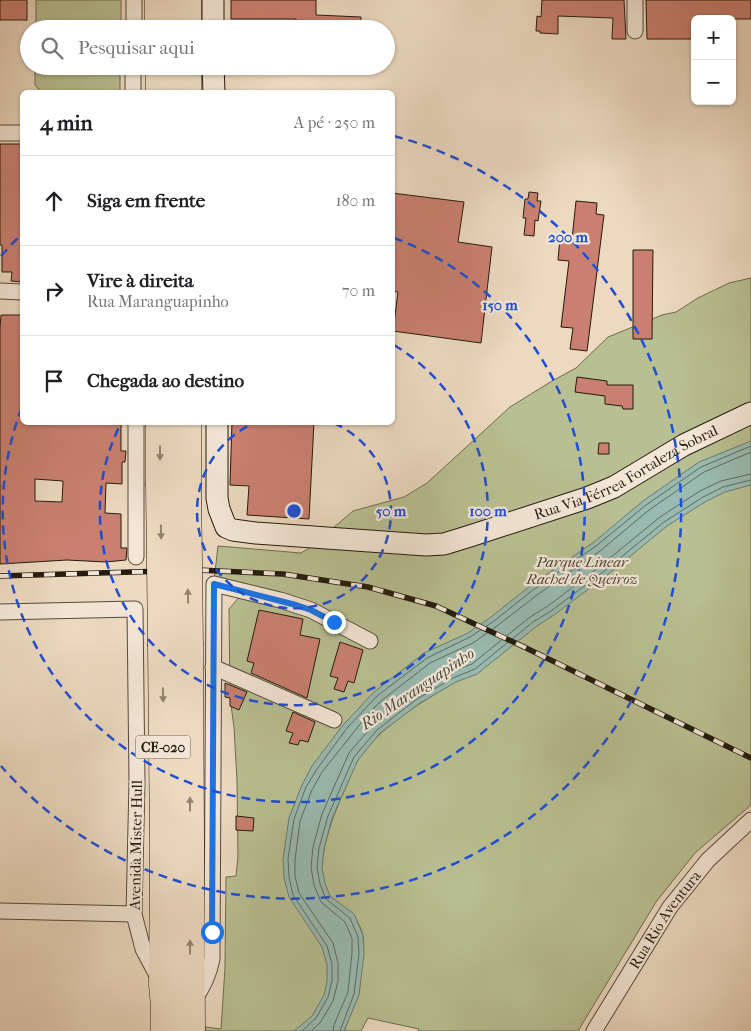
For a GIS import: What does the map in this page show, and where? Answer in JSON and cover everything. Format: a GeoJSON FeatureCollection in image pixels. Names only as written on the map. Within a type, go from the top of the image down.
{"type":"FeatureCollection","features":[{"type":"Feature","properties":{"kind":"highway"},"geometry":{"type":"LineString","coordinates":[[159,0],[160,20]]}},
{"type":"Feature","properties":{"kind":"highway"},"geometry":{"type":"LineString","coordinates":[[187,0],[187,20]]}},
{"type":"Feature","properties":{"kind":"highway"},"geometry":{"type":"LineString","coordinates":[[160,75],[160,90]]}},
{"type":"Feature","properties":{"kind":"highway"},"geometry":{"type":"LineString","coordinates":[[187,75],[187,90]]}},
{"type":"Feature","properties":{"kind":"highway","name":"CE-020"},"geometry":{"type":"LineString","coordinates":[[160,425],[164,849],[177,1012]]}},
{"type":"Feature","properties":{"kind":"highway","name":"CE-020"},"geometry":{"type":"LineString","coordinates":[[177,1012],[189,645],[187,425]]}},
{"type":"Feature","properties":{"kind":"main road"},"geometry":{"type":"LineString","coordinates":[[213,0],[213,20]]}},
{"type":"Feature","properties":{"kind":"main road"},"geometry":{"type":"LineString","coordinates":[[213,75],[214,90]]}},
{"type":"Feature","properties":{"kind":"main road","name":"Rua Via Férrea Fortaleza Sobral"},"geometry":{"type":"LineString","coordinates":[[217,425],[217,498],[226,527],[233,530],[404,545],[426,545],[444,544],[588,498],[614,487],[684,445],[751,413]]}},
{"type":"Feature","properties":{"kind":"street"},"geometry":{"type":"LineString","coordinates":[[134,0],[134,20]]}},
{"type":"Feature","properties":{"kind":"street"},"geometry":{"type":"LineString","coordinates":[[635,0],[635,31]]}},
{"type":"Feature","properties":{"kind":"street"},"geometry":{"type":"LineString","coordinates":[[133,75],[133,90]]}},
{"type":"Feature","properties":{"kind":"street"},"geometry":{"type":"LineString","coordinates":[[0,133],[20,133]]}},
{"type":"Feature","properties":{"kind":"street"},"geometry":{"type":"LineString","coordinates":[[0,291],[20,292]]}},
{"type":"Feature","properties":{"kind":"street"},"geometry":{"type":"LineString","coordinates":[[136,425],[136,557]]}},
{"type":"Feature","properties":{"kind":"street"},"geometry":{"type":"LineString","coordinates":[[177,1012],[205,983],[210,972],[212,959],[214,584],[280,600],[311,610],[370,641]]}},
{"type":"Feature","properties":{"kind":"street","name":"Avenida Mister Hull"},"geometry":{"type":"LineString","coordinates":[[0,612],[135,609],[137,782],[134,914],[143,949],[177,1012]]}},
{"type":"Feature","properties":{"kind":"street"},"geometry":{"type":"LineString","coordinates":[[213,667],[334,720]]}},
{"type":"Feature","properties":{"kind":"street","name":"Rua Rio Aventura"},"geometry":{"type":"LineString","coordinates":[[594,1031],[670,908],[708,860],[751,820]]}},
{"type":"Feature","properties":{"kind":"street"},"geometry":{"type":"LineString","coordinates":[[0,911],[134,914]]}},
{"type":"Feature","properties":{"kind":"green space"},"geometry":{"type":"Polygon","coordinates":[[[36,0],[121,0],[121,20],[36,20],[36,0]]]}},
{"type":"Feature","properties":{"kind":"green space"},"geometry":{"type":"Polygon","coordinates":[[[35,75],[120,75],[120,90],[39,90],[35,85],[35,75]]]}},
{"type":"Feature","properties":{"kind":"green space","name":"Parque Linear Rachel de Queiroz"},"geometry":{"type":"Polygon","coordinates":[[[751,278],[751,805],[695,853],[656,902],[578,1031],[418,1031],[419,1029],[368,1018],[361,1031],[344,1031],[355,998],[364,945],[362,933],[354,915],[323,1008],[303,1031],[205,1031],[205,1027],[221,1029],[225,968],[226,877],[236,876],[238,856],[237,780],[234,727],[230,698],[229,609],[247,588],[214,581],[218,546],[301,553],[311,547],[353,511],[404,497],[427,483],[510,407],[576,368],[608,337],[662,315],[676,312],[698,298],[729,283],[751,278]],[[431,678],[323,788],[322,864],[332,822],[358,760],[387,728],[410,710],[447,687],[431,678]]]}},
{"type":"Feature","properties":{"kind":"water","name":"Rio Maranguapinho"},"geometry":{"type":"Polygon","coordinates":[[[751,441],[751,485],[725,492],[667,526],[606,576],[537,626],[477,674],[456,682],[420,703],[380,733],[358,760],[332,818],[324,849],[322,868],[330,896],[354,914],[363,935],[364,954],[359,995],[344,1031],[294,1031],[312,1016],[324,995],[327,981],[327,965],[322,947],[289,897],[284,878],[283,859],[289,818],[312,766],[343,725],[374,692],[424,653],[468,633],[530,586],[594,542],[643,501],[699,462],[751,441]]]}},
{"type":"Feature","properties":{"kind":"building"},"geometry":{"type":"Polygon","coordinates":[[[0,0],[27,0],[27,20],[0,20],[0,0]]]}},
{"type":"Feature","properties":{"kind":"building"},"geometry":{"type":"Polygon","coordinates":[[[231,0],[316,0],[316,15],[361,17],[361,20],[231,19],[231,0]]]}},
{"type":"Feature","properties":{"kind":"building"},"geometry":{"type":"Polygon","coordinates":[[[542,0],[624,0],[626,39],[612,39],[613,18],[558,16],[558,34],[540,33],[540,31],[536,31],[537,16],[541,17],[542,0]]]}},
{"type":"Feature","properties":{"kind":"building"},"geometry":{"type":"Polygon","coordinates":[[[646,0],[751,0],[751,19],[736,19],[736,15],[691,15],[691,39],[647,39],[646,0]]]}},
{"type":"Feature","properties":{"kind":"building"},"geometry":{"type":"Polygon","coordinates":[[[0,144],[20,144],[20,282],[11,281],[12,272],[2,272],[2,245],[0,245],[0,144]]]}},
{"type":"Feature","properties":{"kind":"building"},"geometry":{"type":"Polygon","coordinates":[[[529,192],[538,193],[537,201],[541,201],[538,221],[535,220],[534,236],[524,235],[526,218],[523,218],[525,199],[528,199],[529,192]]]}},
{"type":"Feature","properties":{"kind":"building"},"geometry":{"type":"Polygon","coordinates":[[[395,193],[464,202],[458,242],[492,247],[481,343],[395,331],[398,292],[395,292],[395,193]]]}},
{"type":"Feature","properties":{"kind":"building"},"geometry":{"type":"Polygon","coordinates":[[[576,201],[597,203],[596,214],[604,215],[587,351],[570,349],[573,328],[561,327],[569,261],[558,260],[560,238],[572,239],[576,201]]]}},
{"type":"Feature","properties":{"kind":"building"},"geometry":{"type":"Polygon","coordinates":[[[633,250],[653,250],[652,339],[633,339],[633,250]]]}},
{"type":"Feature","properties":{"kind":"building"},"geometry":{"type":"Polygon","coordinates":[[[1,315],[20,315],[20,425],[121,425],[121,451],[126,451],[125,462],[122,462],[122,484],[106,483],[105,513],[121,514],[121,548],[127,548],[126,560],[106,562],[67,560],[0,564],[1,315]],[[35,479],[35,501],[62,502],[63,481],[35,479]]]}},
{"type":"Feature","properties":{"kind":"building"},"geometry":{"type":"Polygon","coordinates":[[[577,377],[607,381],[607,385],[633,385],[633,409],[623,409],[622,406],[605,404],[605,396],[575,392],[577,377]]]}},
{"type":"Feature","properties":{"kind":"building"},"geometry":{"type":"Polygon","coordinates":[[[232,425],[314,425],[309,519],[247,515],[249,486],[230,485],[232,425]]]}},
{"type":"Feature","properties":{"kind":"building"},"geometry":{"type":"Polygon","coordinates":[[[599,443],[609,443],[609,454],[598,454],[599,443]]]}},
{"type":"Feature","properties":{"kind":"building"},"geometry":{"type":"Polygon","coordinates":[[[259,610],[303,619],[300,635],[320,639],[307,698],[251,673],[254,663],[247,661],[259,610]]]}},
{"type":"Feature","properties":{"kind":"building"},"geometry":{"type":"Polygon","coordinates":[[[340,642],[363,650],[354,683],[348,681],[344,692],[334,689],[338,678],[330,676],[340,642]]]}},
{"type":"Feature","properties":{"kind":"building"},"geometry":{"type":"Polygon","coordinates":[[[225,683],[247,692],[239,710],[230,706],[230,698],[225,697],[225,683]]]}},
{"type":"Feature","properties":{"kind":"building"},"geometry":{"type":"Polygon","coordinates":[[[293,712],[315,722],[308,742],[300,740],[298,745],[289,743],[293,733],[286,731],[293,712]]]}},
{"type":"Feature","properties":{"kind":"building"},"geometry":{"type":"Polygon","coordinates":[[[236,816],[254,818],[253,831],[236,830],[236,816]]]}},
{"type":"Feature","properties":{"kind":"railway"},"geometry":{"type":"LineString","coordinates":[[0,576],[198,570],[283,574],[368,587],[436,606],[751,758]]}},
{"type":"Feature","properties":{"kind":"route"},"geometry":{"type":"LineString","coordinates":[[212,932],[214,584],[296,605],[311,610],[334,622]]}}]}
